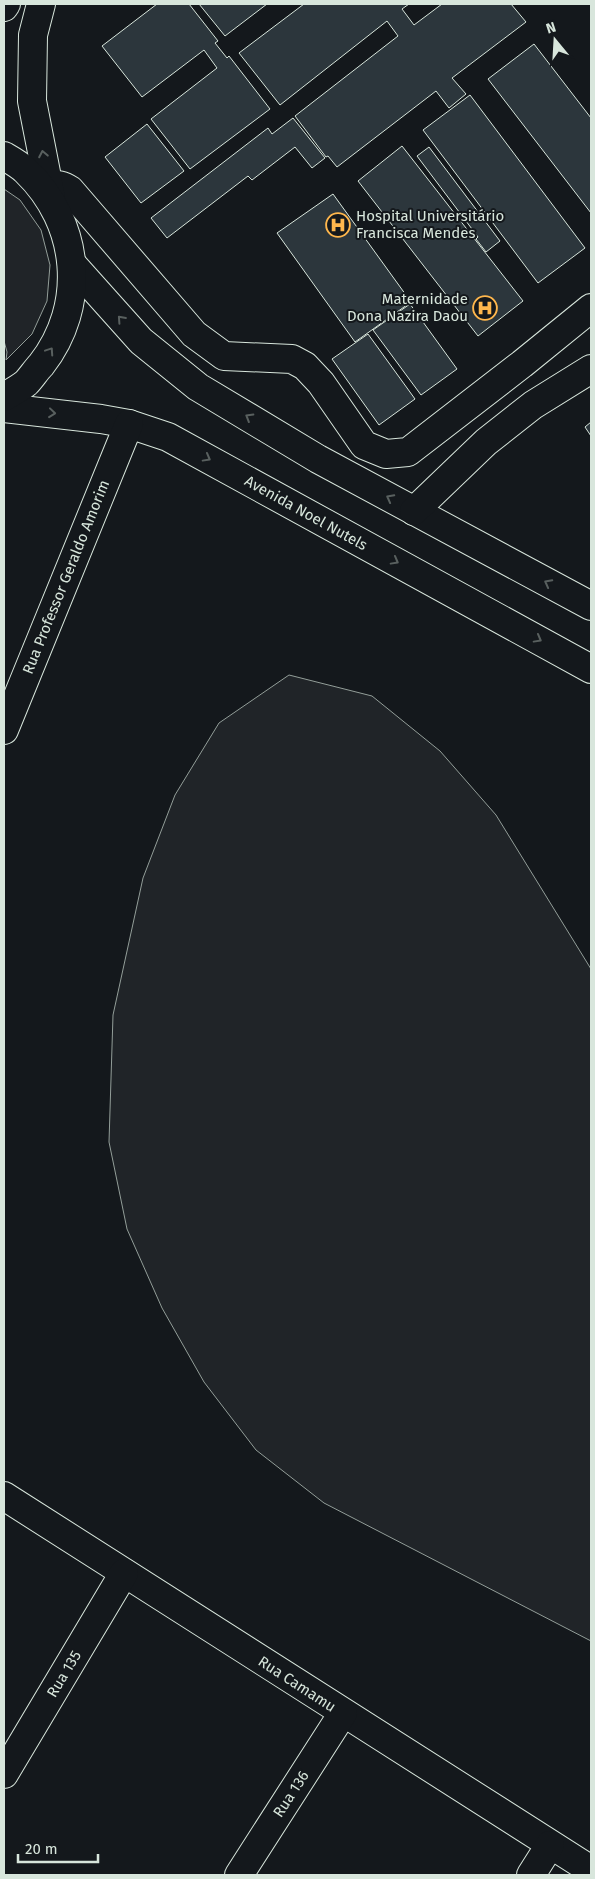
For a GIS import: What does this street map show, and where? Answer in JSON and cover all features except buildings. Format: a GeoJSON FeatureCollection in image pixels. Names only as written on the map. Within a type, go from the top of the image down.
{"type":"FeatureCollection","features":[{"type":"Feature","properties":{"kind":"street"},"geometry":{"type":"LineString","coordinates":[[4,397],[26,383],[53,349],[69,308],[73,265],[66,232],[50,194],[32,101],[33,35],[41,4]]}},
{"type":"Feature","properties":{"kind":"street"},"geometry":{"type":"LineString","coordinates":[[4,156],[25,170],[50,194]]}},
{"type":"Feature","properties":{"kind":"street"},"geometry":{"type":"LineString","coordinates":[[50,194],[64,186],[70,190],[194,334],[224,356],[292,359],[305,366],[320,382],[364,445],[386,454],[408,452],[591,308]]}},
{"type":"Feature","properties":{"kind":"street"},"geometry":{"type":"LineString","coordinates":[[73,265],[141,341],[198,387],[318,459],[591,606]]}},
{"type":"Feature","properties":{"kind":"street"},"geometry":{"type":"LineString","coordinates":[[414,511],[486,442],[533,405],[591,369]]}},
{"type":"Feature","properties":{"kind":"street","name":"Avenida Noel Nutels"},"geometry":{"type":"LineString","coordinates":[[4,408],[102,419],[129,424],[168,437],[591,669]]}},
{"type":"Feature","properties":{"kind":"street","name":"Rua Professor Geraldo Amorim"},"geometry":{"type":"LineString","coordinates":[[4,730],[129,424]]}},
{"type":"Feature","properties":{"kind":"street","name":"Rua Camamu"},"geometry":{"type":"LineString","coordinates":[[4,1496],[591,1870]]}},
{"type":"Feature","properties":{"kind":"street","name":"Rua 135"},"geometry":{"type":"LineString","coordinates":[[4,1774],[124,1573]]}},
{"type":"Feature","properties":{"kind":"street","name":"Rua 136"},"geometry":{"type":"LineString","coordinates":[[239,1875],[343,1713]]}},
{"type":"Feature","properties":{"kind":"street"},"geometry":{"type":"LineString","coordinates":[[531,1875],[550,1845]]}},
{"type":"Feature","properties":{"kind":"shaded area"},"geometry":{"type":"Polygon","coordinates":[[[4,189],[20,200],[41,230],[50,265],[47,301],[32,334],[6,360],[7,352],[4,341],[4,189]]]}},
{"type":"Feature","properties":{"kind":"shaded area"},"geometry":{"type":"Polygon","coordinates":[[[289,675],[372,696],[440,751],[496,815],[591,969],[591,1641],[324,1503],[256,1450],[204,1382],[162,1308],[127,1229],[109,1142],[113,1015],[143,878],[175,795],[219,723],[289,675]]]}},
{"type":"Feature","properties":{"kind":"place","name":"Hospital Universitário Francisca Mendes"},"geometry":{"type":"Point","coordinates":[338,225]}},
{"type":"Feature","properties":{"kind":"place","name":"Maternidade Dona Nazira Daou"},"geometry":{"type":"Point","coordinates":[485,308]}}]}
